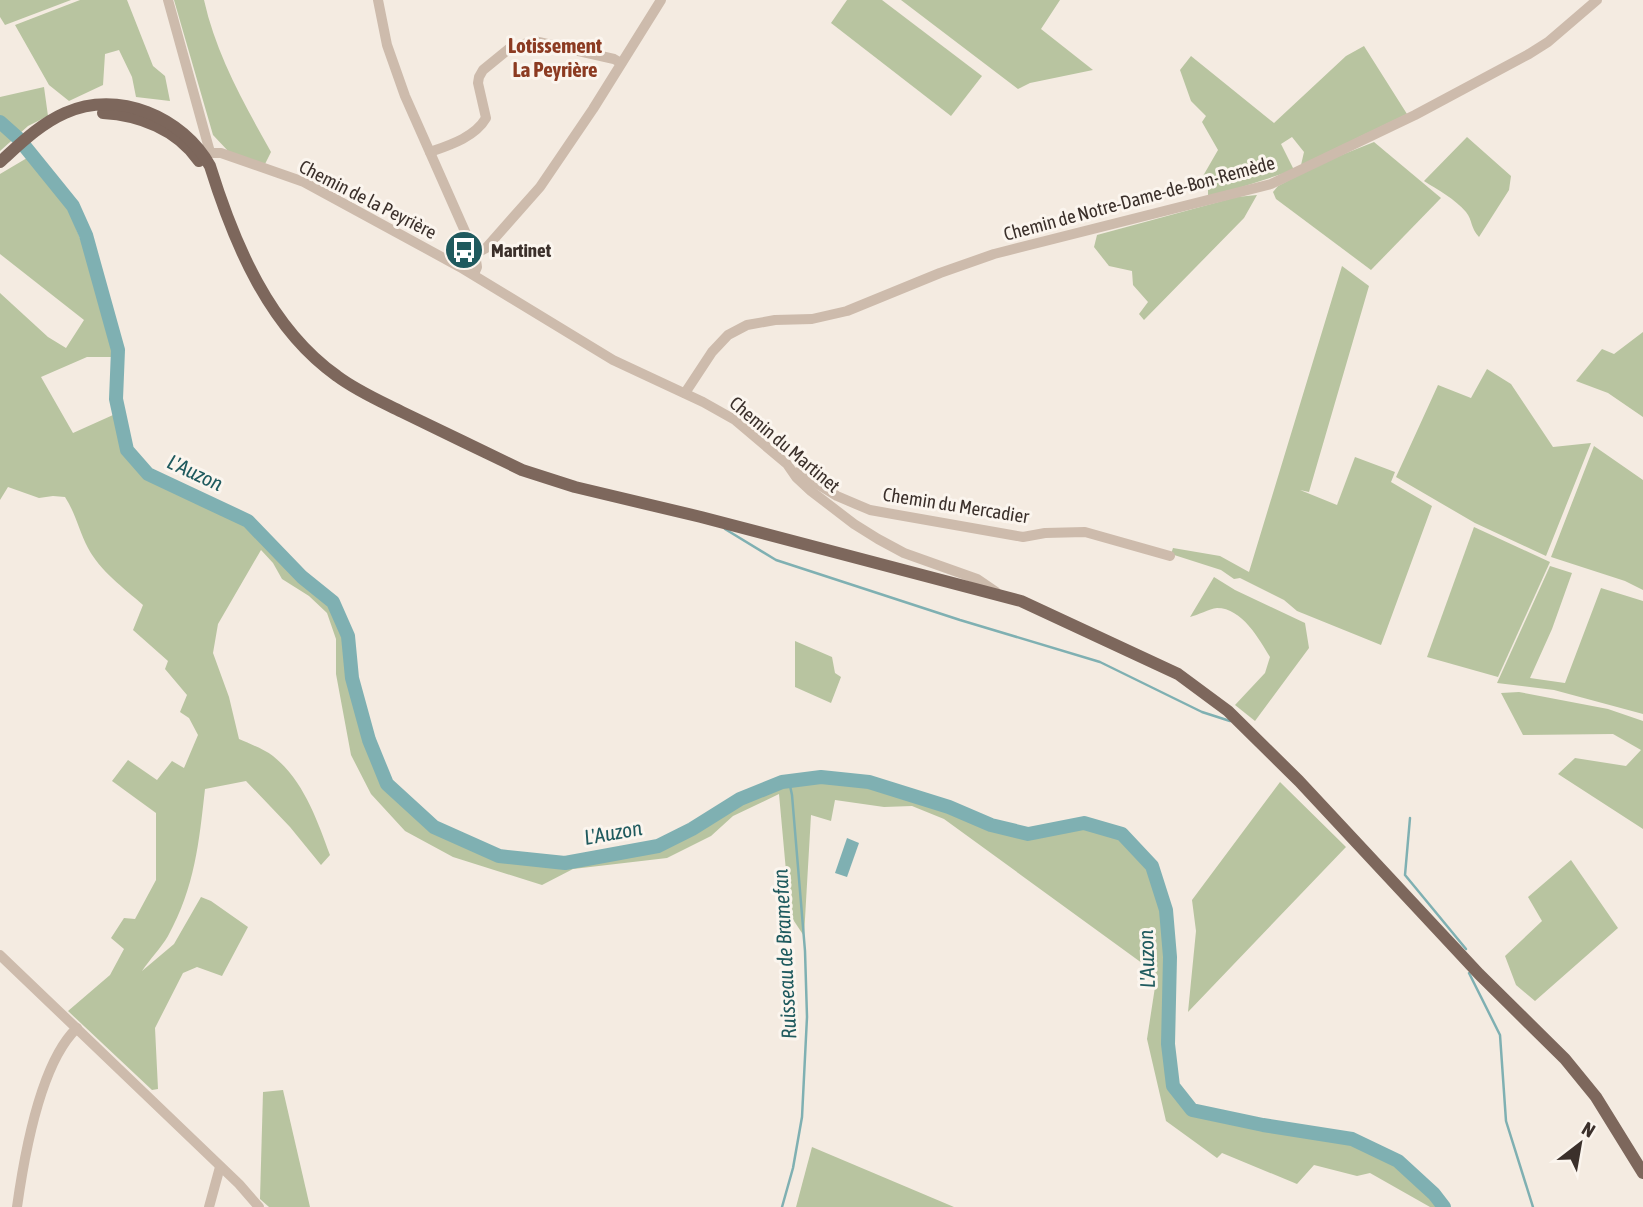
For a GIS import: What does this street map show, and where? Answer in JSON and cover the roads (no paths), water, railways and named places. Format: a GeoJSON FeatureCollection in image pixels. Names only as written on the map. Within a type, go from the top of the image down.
{"type":"FeatureCollection","features":[{"type":"Feature","properties":{"kind":"main road"},"geometry":{"type":"LineString","coordinates":[[0,162],[44,125],[63,113],[84,107],[128,107],[144,110],[167,121],[193,141],[204,156],[257,281],[295,338],[338,377],[522,470],[550,480],[1003,596],[1041,609],[1160,664],[1197,686],[1228,711],[1348,831],[1479,974],[1565,1059],[1596,1097],[1643,1173]]}},
{"type":"Feature","properties":{"kind":"main road"},"geometry":{"type":"LineString","coordinates":[[44,125],[85,114],[140,118],[162,128],[204,156]]}},
{"type":"Feature","properties":{"kind":"street"},"geometry":{"type":"LineString","coordinates":[[168,0],[204,156]]}},
{"type":"Feature","properties":{"kind":"street","name":"Chemin de la Peyrière"},"geometry":{"type":"LineString","coordinates":[[204,156],[221,153],[304,182],[474,274],[477,267],[475,254],[405,96],[387,45],[378,0]]}},
{"type":"Feature","properties":{"kind":"street"},"geometry":{"type":"LineString","coordinates":[[475,254],[486,248],[540,187],[593,109],[661,0]]}},
{"type":"Feature","properties":{"kind":"street","name":"Chemin de Notre-Dame-de-Bon-Remède"},"geometry":{"type":"LineString","coordinates":[[685,393],[712,352],[728,335],[747,325],[847,311],[994,254],[1271,184],[1415,115],[1529,54],[1597,0]]}},
{"type":"Feature","properties":{"kind":"street"},"geometry":{"type":"LineString","coordinates":[[430,152],[472,133],[482,125],[486,118],[479,77],[483,70],[510,48],[534,41],[614,59],[621,63]]}},
{"type":"Feature","properties":{"kind":"street","name":"Chemin du Martinet"},"geometry":{"type":"LineString","coordinates":[[474,274],[613,360],[736,420],[787,464],[811,491],[854,524],[904,553],[976,579],[1003,596]]}},
{"type":"Feature","properties":{"kind":"street","name":"Chemin du Mercadier"},"geometry":{"type":"LineString","coordinates":[[787,464],[837,496],[870,510],[1023,537],[1045,533],[1085,532],[1170,556]]}},
{"type":"Feature","properties":{"kind":"street"},"geometry":{"type":"LineString","coordinates":[[0,955],[259,1207]]}},
{"type":"Feature","properties":{"kind":"street"},"geometry":{"type":"LineString","coordinates":[[18,1207],[22,1170],[46,1083],[58,1051],[77,1028]]}},
{"type":"Feature","properties":{"kind":"street"},"geometry":{"type":"LineString","coordinates":[[209,1207],[220,1167]]}},
{"type":"Feature","properties":{"kind":"water"},"geometry":{"type":"Polygon","coordinates":[[[847,838],[859,843],[847,877],[835,873],[847,838]]]}},
{"type":"Feature","properties":{"kind":"waterway","name":"L'Auzon"},"geometry":{"type":"LineString","coordinates":[[0,122],[18,138],[73,206],[86,235],[118,350],[116,399],[127,450],[148,474],[248,521],[302,577],[333,602],[348,636],[352,678],[369,740],[387,784],[434,827],[499,856],[565,863],[658,846],[692,829],[740,799],[782,782],[821,777],[869,782],[949,807],[991,825],[1028,834],[1084,823],[1122,834],[1152,866],[1166,910],[1170,957],[1168,1044],[1173,1086],[1192,1110],[1352,1139],[1398,1161],[1434,1194],[1444,1207]]}},
{"type":"Feature","properties":{"kind":"waterway"},"geometry":{"type":"LineString","coordinates":[[725,529],[776,560],[1100,662],[1202,712],[1230,721]]}},
{"type":"Feature","properties":{"kind":"waterway","name":"Ruisseau de Bramefan"},"geometry":{"type":"LineString","coordinates":[[782,1207],[793,1168],[802,1117],[807,1017],[805,951],[789,781]]}},
{"type":"Feature","properties":{"kind":"waterway"},"geometry":{"type":"LineString","coordinates":[[1410,818],[1405,875],[1466,949]]}},
{"type":"Feature","properties":{"kind":"waterway"},"geometry":{"type":"LineString","coordinates":[[1469,973],[1500,1035],[1506,1121],[1533,1207]]}},
{"type":"Feature","properties":{"kind":"place","name":"Martinet"},"geometry":{"type":"Point","coordinates":[464,250]}},
{"type":"Feature","properties":{"kind":"district","name":"Lotissement La Peyrière"},"geometry":{"type":"Point","coordinates":[555,58]}}]}
